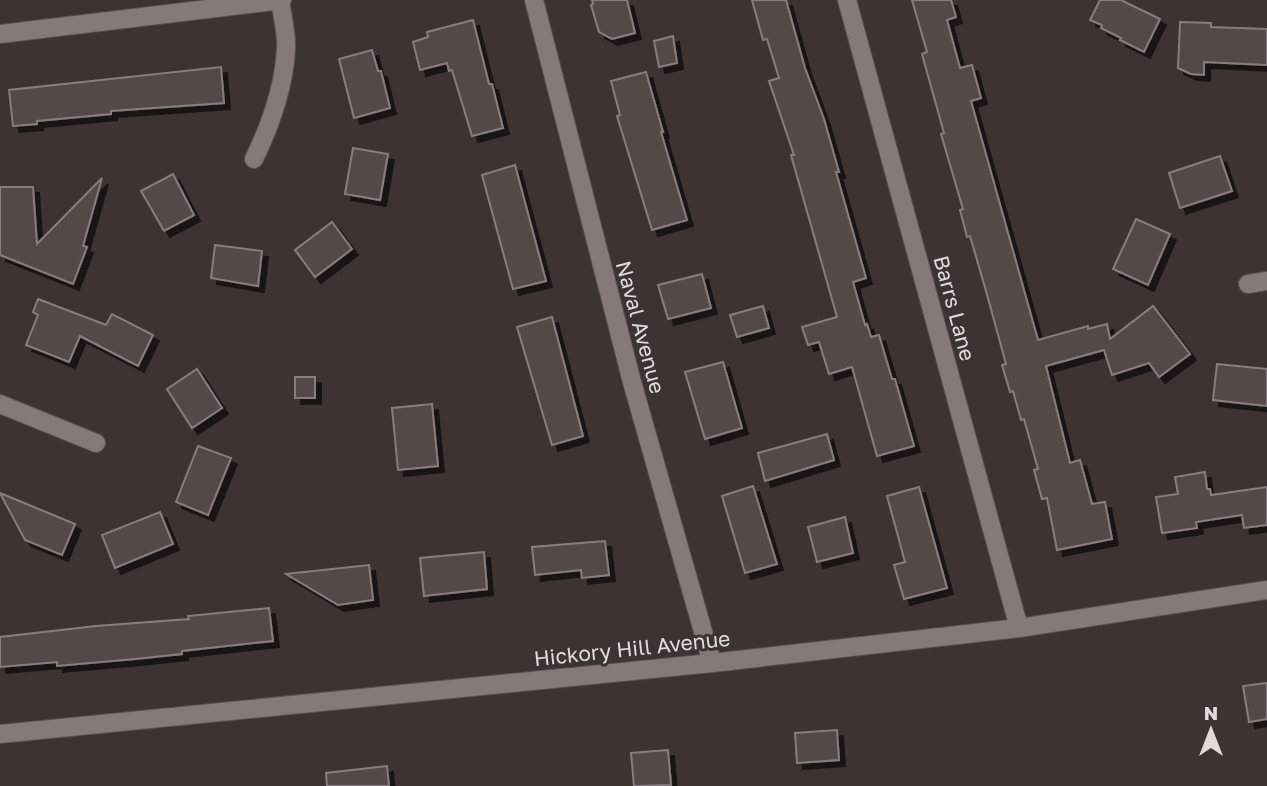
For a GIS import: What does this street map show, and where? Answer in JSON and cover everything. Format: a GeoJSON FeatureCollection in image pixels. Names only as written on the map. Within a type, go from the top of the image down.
{"type":"FeatureCollection","features":[{"type":"Feature","properties":{"kind":"street"},"geometry":{"type":"LineString","coordinates":[[0,34],[281,0],[286,47],[281,81],[266,134],[254,159]]}},
{"type":"Feature","properties":{"kind":"street","name":"Naval Avenue"},"geometry":{"type":"LineString","coordinates":[[534,0],[632,382],[712,663]]}},
{"type":"Feature","properties":{"kind":"street","name":"Barrs Lane"},"geometry":{"type":"LineString","coordinates":[[847,0],[1019,628]]}},
{"type":"Feature","properties":{"kind":"street"},"geometry":{"type":"LineString","coordinates":[[1248,284],[1267,281]]}},
{"type":"Feature","properties":{"kind":"street"},"geometry":{"type":"LineString","coordinates":[[0,404],[96,443]]}},
{"type":"Feature","properties":{"kind":"street","name":"Hickory Hill Avenue"},"geometry":{"type":"LineString","coordinates":[[0,734],[712,663],[1019,628],[1267,590]]}},
{"type":"Feature","properties":{"kind":"building"},"geometry":{"type":"Polygon","coordinates":[[[592,0],[627,0],[635,33],[612,39],[599,32],[592,0]]]}},
{"type":"Feature","properties":{"kind":"building"},"geometry":{"type":"Polygon","coordinates":[[[752,0],[786,0],[805,68],[824,119],[866,278],[853,282],[865,325],[867,324],[871,337],[879,335],[914,446],[877,456],[852,367],[829,374],[819,342],[808,345],[802,327],[837,317],[791,155],[794,155],[769,81],[779,78],[767,39],[763,40],[752,0]]]}},
{"type":"Feature","properties":{"kind":"building"},"geometry":{"type":"Polygon","coordinates":[[[912,0],[951,0],[956,17],[947,20],[960,68],[972,65],[981,98],[971,101],[1038,340],[1088,326],[1088,329],[1107,324],[1110,339],[1153,306],[1190,354],[1159,377],[1149,363],[1112,375],[1104,350],[1046,366],[1070,463],[1080,460],[1092,504],[1105,502],[1112,539],[1057,550],[1047,498],[1042,499],[1034,470],[1038,469],[1024,419],[1021,420],[1013,391],[1010,392],[1002,365],[1006,364],[986,291],[970,236],[967,237],[960,210],[963,209],[922,54],[927,52],[912,0]]]}},
{"type":"Feature","properties":{"kind":"building"},"geometry":{"type":"Polygon","coordinates":[[[1100,0],[1121,0],[1160,19],[1144,52],[1090,20],[1100,0]]]}},
{"type":"Feature","properties":{"kind":"building"},"geometry":{"type":"Polygon","coordinates":[[[473,20],[503,128],[472,136],[452,70],[449,71],[447,63],[420,70],[413,42],[428,37],[427,32],[473,20]]]}},
{"type":"Feature","properties":{"kind":"building"},"geometry":{"type":"Polygon","coordinates":[[[1180,22],[1211,23],[1211,27],[1267,29],[1267,65],[1204,62],[1204,75],[1191,74],[1178,68],[1180,22]]]}},
{"type":"Feature","properties":{"kind":"building"},"geometry":{"type":"Polygon","coordinates":[[[673,36],[677,63],[659,67],[654,41],[673,36]]]}},
{"type":"Feature","properties":{"kind":"building"},"geometry":{"type":"Polygon","coordinates":[[[372,50],[378,71],[381,71],[390,108],[354,118],[339,59],[372,50]]]}},
{"type":"Feature","properties":{"kind":"building"},"geometry":{"type":"Polygon","coordinates":[[[221,67],[224,103],[111,111],[111,114],[13,126],[9,90],[221,67]]]}},
{"type":"Feature","properties":{"kind":"building"},"geometry":{"type":"Polygon","coordinates":[[[646,72],[687,220],[652,230],[617,116],[620,115],[611,81],[646,72]]]}},
{"type":"Feature","properties":{"kind":"building"},"geometry":{"type":"Polygon","coordinates":[[[353,148],[388,154],[380,200],[345,194],[353,148]]]}},
{"type":"Feature","properties":{"kind":"building"},"geometry":{"type":"Polygon","coordinates":[[[1220,156],[1232,191],[1180,208],[1169,173],[1220,156]]]}},
{"type":"Feature","properties":{"kind":"building"},"geometry":{"type":"Polygon","coordinates":[[[515,165],[546,281],[513,289],[482,175],[515,165]]]}},
{"type":"Feature","properties":{"kind":"building"},"geometry":{"type":"Polygon","coordinates":[[[173,174],[194,215],[164,231],[141,191],[173,174]]]}},
{"type":"Feature","properties":{"kind":"building"},"geometry":{"type":"Polygon","coordinates":[[[102,178],[83,246],[87,247],[73,284],[0,255],[0,187],[33,187],[37,244],[102,178]]]}},
{"type":"Feature","properties":{"kind":"building"},"geometry":{"type":"Polygon","coordinates":[[[1136,219],[1170,234],[1148,285],[1113,269],[1136,219]]]}},
{"type":"Feature","properties":{"kind":"building"},"geometry":{"type":"Polygon","coordinates":[[[332,222],[352,249],[315,277],[295,250],[332,222]]]}},
{"type":"Feature","properties":{"kind":"building"},"geometry":{"type":"Polygon","coordinates":[[[215,245],[262,251],[258,286],[211,278],[215,245]]]}},
{"type":"Feature","properties":{"kind":"building"},"geometry":{"type":"Polygon","coordinates":[[[702,274],[711,308],[668,319],[658,285],[702,274]]]}},
{"type":"Feature","properties":{"kind":"building"},"geometry":{"type":"Polygon","coordinates":[[[38,299],[106,325],[112,314],[153,335],[138,366],[80,336],[69,362],[26,345],[38,315],[33,312],[38,299]]]}},
{"type":"Feature","properties":{"kind":"building"},"geometry":{"type":"Polygon","coordinates":[[[763,306],[769,328],[737,337],[730,315],[763,306]]]}},
{"type":"Feature","properties":{"kind":"building"},"geometry":{"type":"Polygon","coordinates":[[[552,317],[583,436],[552,445],[517,327],[552,317]]]}},
{"type":"Feature","properties":{"kind":"building"},"geometry":{"type":"Polygon","coordinates":[[[723,362],[742,428],[705,439],[685,372],[723,362]]]}},
{"type":"Feature","properties":{"kind":"building"},"geometry":{"type":"Polygon","coordinates":[[[1217,364],[1267,369],[1267,406],[1213,400],[1217,364]]]}},
{"type":"Feature","properties":{"kind":"building"},"geometry":{"type":"Polygon","coordinates":[[[197,369],[222,408],[192,428],[167,389],[197,369]]]}},
{"type":"Feature","properties":{"kind":"building"},"geometry":{"type":"Polygon","coordinates":[[[295,377],[315,377],[315,398],[295,398],[295,377]]]}},
{"type":"Feature","properties":{"kind":"building"},"geometry":{"type":"Polygon","coordinates":[[[432,404],[438,466],[398,470],[392,408],[432,404]]]}},
{"type":"Feature","properties":{"kind":"building"},"geometry":{"type":"Polygon","coordinates":[[[827,434],[834,460],[765,481],[758,453],[827,434]]]}},
{"type":"Feature","properties":{"kind":"building"},"geometry":{"type":"Polygon","coordinates":[[[198,446],[231,458],[208,515],[176,502],[198,446]]]}},
{"type":"Feature","properties":{"kind":"building"},"geometry":{"type":"Polygon","coordinates":[[[1205,472],[1207,489],[1210,489],[1211,495],[1267,487],[1267,525],[1244,528],[1242,515],[1196,522],[1197,528],[1162,533],[1156,497],[1178,494],[1175,477],[1205,472]]]}},
{"type":"Feature","properties":{"kind":"building"},"geometry":{"type":"Polygon","coordinates":[[[753,486],[777,564],[745,573],[722,496],[753,486]]]}},
{"type":"Feature","properties":{"kind":"building"},"geometry":{"type":"Polygon","coordinates":[[[919,487],[947,588],[904,599],[894,565],[905,562],[887,496],[919,487]]]}},
{"type":"Feature","properties":{"kind":"building"},"geometry":{"type":"Polygon","coordinates":[[[0,493],[75,524],[62,555],[25,540],[0,493]]]}},
{"type":"Feature","properties":{"kind":"building"},"geometry":{"type":"Polygon","coordinates":[[[160,512],[173,544],[115,568],[102,535],[160,512]]]}},
{"type":"Feature","properties":{"kind":"building"},"geometry":{"type":"Polygon","coordinates":[[[845,517],[853,553],[817,562],[808,527],[845,517]]]}},
{"type":"Feature","properties":{"kind":"building"},"geometry":{"type":"Polygon","coordinates":[[[605,541],[609,575],[582,578],[581,570],[535,575],[532,547],[605,541]]]}},
{"type":"Feature","properties":{"kind":"building"},"geometry":{"type":"Polygon","coordinates":[[[484,552],[487,589],[424,596],[420,558],[484,552]]]}},
{"type":"Feature","properties":{"kind":"building"},"geometry":{"type":"Polygon","coordinates":[[[369,565],[373,600],[338,605],[286,574],[369,565]]]}},
{"type":"Feature","properties":{"kind":"building"},"geometry":{"type":"Polygon","coordinates":[[[269,608],[273,641],[135,659],[57,666],[57,662],[0,667],[0,637],[189,619],[188,616],[269,608]]]}},
{"type":"Feature","properties":{"kind":"building"},"geometry":{"type":"Polygon","coordinates":[[[1267,683],[1267,719],[1249,722],[1243,686],[1267,683]]]}},
{"type":"Feature","properties":{"kind":"building"},"geometry":{"type":"Polygon","coordinates":[[[837,730],[839,760],[797,763],[795,733],[837,730]]]}},
{"type":"Feature","properties":{"kind":"building"},"geometry":{"type":"Polygon","coordinates":[[[668,750],[671,785],[634,786],[631,753],[668,750]]]}},
{"type":"Feature","properties":{"kind":"building"},"geometry":{"type":"Polygon","coordinates":[[[387,766],[389,786],[327,786],[326,773],[387,766]]]}}]}
